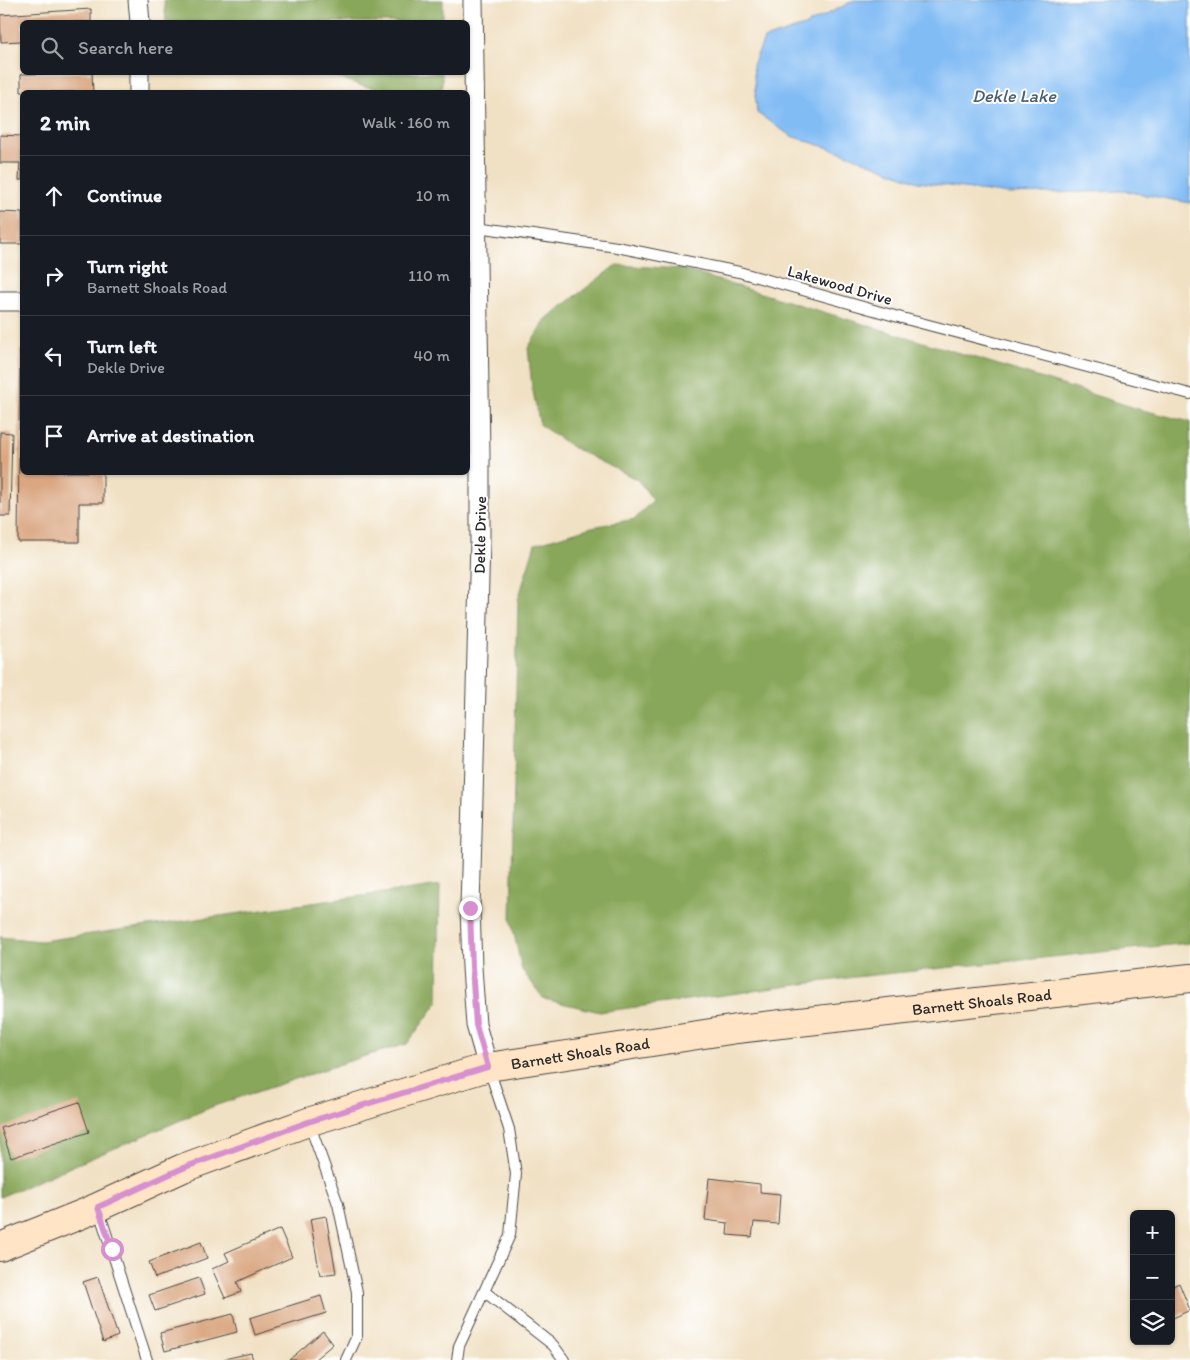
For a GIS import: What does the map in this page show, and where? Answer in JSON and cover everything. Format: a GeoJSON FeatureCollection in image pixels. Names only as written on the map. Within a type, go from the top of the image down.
{"type":"FeatureCollection","features":[{"type":"Feature","properties":{"kind":"main road","name":"Barnett Shoals Road"},"geometry":{"type":"LineString","coordinates":[[0,1247],[98,1207],[183,1168],[308,1122],[488,1067],[737,1029],[1190,978]]}},
{"type":"Feature","properties":{"kind":"street"},"geometry":{"type":"LineString","coordinates":[[138,0],[140,20]]}},
{"type":"Feature","properties":{"kind":"street","name":"Dekle Drive"},"geometry":{"type":"LineString","coordinates":[[473,0],[480,541],[470,908],[476,1025],[488,1067]]}},
{"type":"Feature","properties":{"kind":"street"},"geometry":{"type":"LineString","coordinates":[[139,90],[140,75]]}},
{"type":"Feature","properties":{"kind":"street"},"geometry":{"type":"LineString","coordinates":[[0,301],[20,301]]}},
{"type":"Feature","properties":{"kind":"lane","name":"Lakewood Drive"},"geometry":{"type":"LineString","coordinates":[[477,228],[617,247],[720,268],[1190,394]]}},
{"type":"Feature","properties":{"kind":"lane"},"geometry":{"type":"LineString","coordinates":[[456,1360],[459,1346],[510,1235],[516,1174],[509,1129],[488,1067]]}},
{"type":"Feature","properties":{"kind":"lane"},"geometry":{"type":"LineString","coordinates":[[308,1122],[338,1204],[357,1292],[357,1336],[346,1360]]}},
{"type":"Feature","properties":{"kind":"lane"},"geometry":{"type":"LineString","coordinates":[[98,1207],[147,1360]]}},
{"type":"Feature","properties":{"kind":"lane"},"geometry":{"type":"LineString","coordinates":[[485,1292],[554,1345],[564,1360]]}},
{"type":"Feature","properties":{"kind":"green space"},"geometry":{"type":"Polygon","coordinates":[[[164,0],[443,0],[443,20],[166,20],[164,0]]]}},
{"type":"Feature","properties":{"kind":"green space"},"geometry":{"type":"Polygon","coordinates":[[[332,75],[442,75],[442,90],[383,90],[359,85],[332,75]]]}},
{"type":"Feature","properties":{"kind":"green space"},"geometry":{"type":"Polygon","coordinates":[[[616,265],[681,269],[1135,408],[1190,422],[1190,943],[855,977],[600,1012],[544,999],[522,970],[511,920],[518,600],[535,544],[592,527],[635,519],[653,500],[638,480],[574,448],[540,425],[532,387],[528,348],[546,319],[616,265]]]}},
{"type":"Feature","properties":{"kind":"green space"},"geometry":{"type":"Polygon","coordinates":[[[440,885],[438,1002],[407,1044],[214,1106],[0,1197],[0,937],[41,941],[440,885]]]}},
{"type":"Feature","properties":{"kind":"water","name":"Dekle Lake"},"geometry":{"type":"Polygon","coordinates":[[[855,0],[1190,0],[1190,203],[1124,191],[1009,194],[918,182],[841,152],[791,136],[757,113],[753,65],[764,39],[804,26],[855,0]]]}},
{"type":"Feature","properties":{"kind":"building"},"geometry":{"type":"Polygon","coordinates":[[[91,9],[91,20],[20,20],[20,41],[1,42],[0,15],[91,9]]]}},
{"type":"Feature","properties":{"kind":"building"},"geometry":{"type":"Polygon","coordinates":[[[21,75],[92,75],[93,90],[21,90],[21,75]]]}},
{"type":"Feature","properties":{"kind":"building"},"geometry":{"type":"Polygon","coordinates":[[[0,135],[20,136],[20,163],[0,163],[0,135]]]}},
{"type":"Feature","properties":{"kind":"building"},"geometry":{"type":"Polygon","coordinates":[[[0,212],[20,213],[20,244],[0,244],[0,212]]]}},
{"type":"Feature","properties":{"kind":"building"},"geometry":{"type":"Polygon","coordinates":[[[20,350],[20,475],[103,475],[103,503],[79,503],[79,542],[18,542],[20,350]]]}},
{"type":"Feature","properties":{"kind":"building"},"geometry":{"type":"Polygon","coordinates":[[[0,432],[12,433],[10,516],[0,516],[0,432]]]}},
{"type":"Feature","properties":{"kind":"building"},"geometry":{"type":"Polygon","coordinates":[[[79,1102],[89,1132],[11,1158],[1,1128],[79,1102]]]}},
{"type":"Feature","properties":{"kind":"building"},"geometry":{"type":"Polygon","coordinates":[[[709,1178],[760,1184],[760,1192],[780,1194],[778,1224],[754,1222],[752,1237],[727,1235],[728,1223],[705,1220],[709,1178]]]}},
{"type":"Feature","properties":{"kind":"building"},"geometry":{"type":"Polygon","coordinates":[[[326,1216],[336,1273],[320,1275],[310,1219],[326,1216]]]}},
{"type":"Feature","properties":{"kind":"building"},"geometry":{"type":"Polygon","coordinates":[[[280,1229],[292,1257],[237,1282],[241,1292],[225,1298],[212,1269],[229,1261],[225,1253],[280,1229]]]}},
{"type":"Feature","properties":{"kind":"building"},"geometry":{"type":"Polygon","coordinates":[[[201,1242],[207,1258],[155,1278],[149,1262],[201,1242]]]}},
{"type":"Feature","properties":{"kind":"building"},"geometry":{"type":"Polygon","coordinates":[[[98,1277],[118,1336],[103,1342],[83,1282],[98,1277]]]}},
{"type":"Feature","properties":{"kind":"building"},"geometry":{"type":"Polygon","coordinates":[[[199,1278],[205,1294],[155,1311],[149,1295],[199,1278]]]}},
{"type":"Feature","properties":{"kind":"building"},"geometry":{"type":"Polygon","coordinates":[[[1179,1283],[1190,1310],[1175,1317],[1175,1300],[1175,1285],[1179,1283]]]}},
{"type":"Feature","properties":{"kind":"building"},"geometry":{"type":"Polygon","coordinates":[[[321,1296],[326,1313],[255,1335],[250,1318],[321,1296]]]}},
{"type":"Feature","properties":{"kind":"building"},"geometry":{"type":"Polygon","coordinates":[[[233,1314],[237,1332],[165,1351],[160,1333],[233,1314]]]}},
{"type":"Feature","properties":{"kind":"building"},"geometry":{"type":"Polygon","coordinates":[[[323,1331],[333,1344],[314,1360],[289,1360],[323,1331]]]}},
{"type":"Feature","properties":{"kind":"building"},"geometry":{"type":"Polygon","coordinates":[[[251,1353],[253,1360],[224,1360],[224,1359],[251,1353]]]}},
{"type":"Feature","properties":{"kind":"route"},"geometry":{"type":"LineString","coordinates":[[112,1249],[98,1207],[183,1168],[308,1122],[488,1067],[476,1025],[470,908]]}}]}
